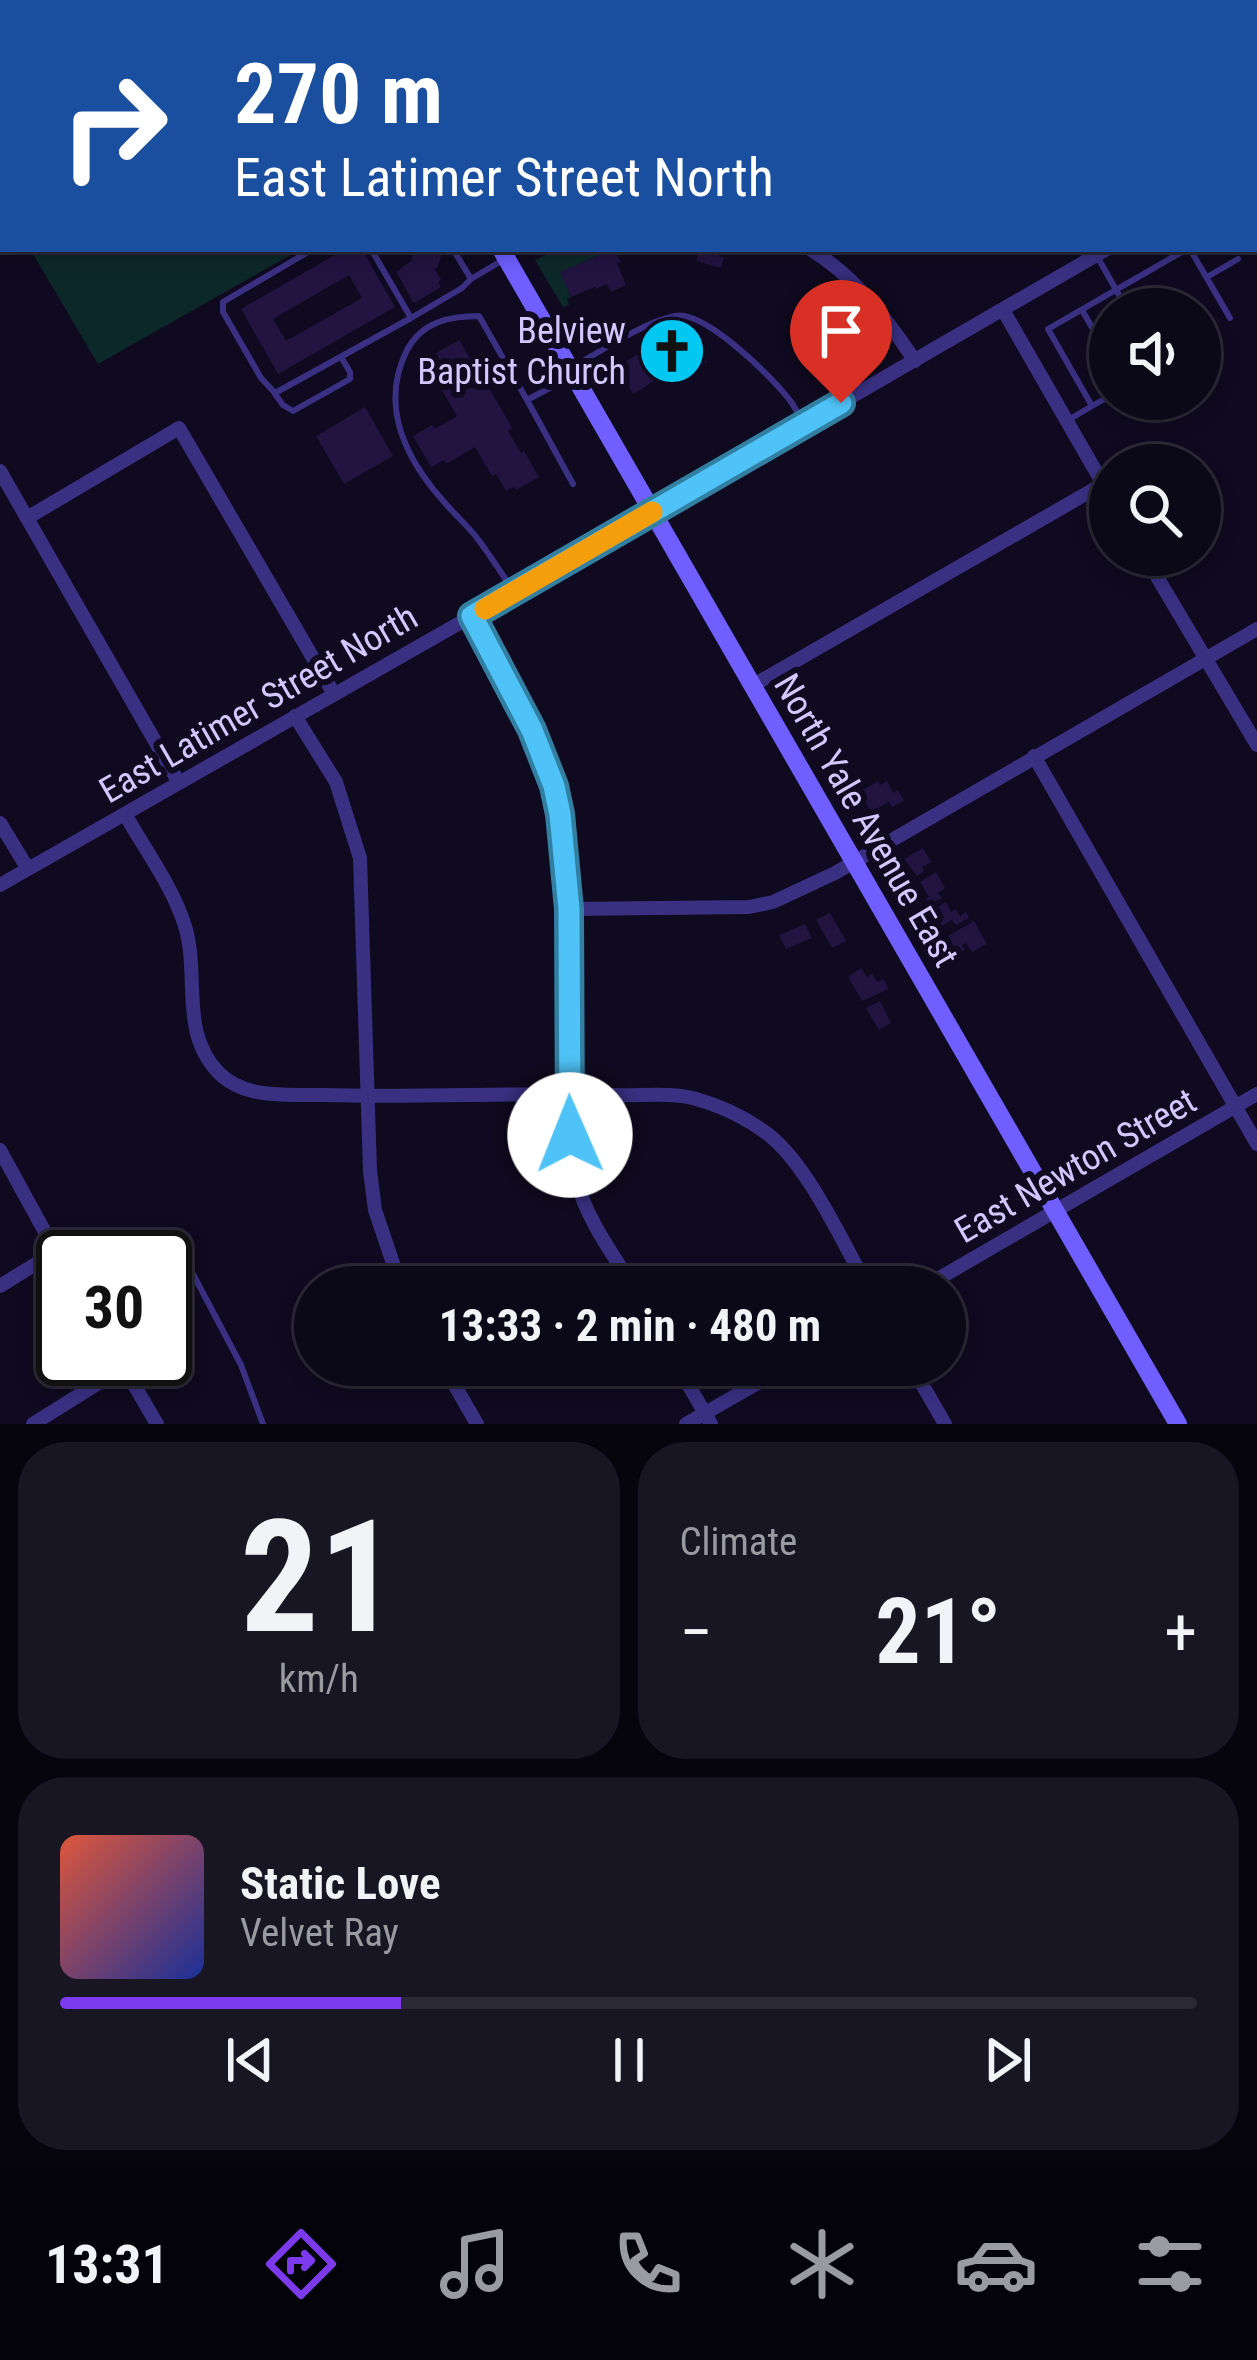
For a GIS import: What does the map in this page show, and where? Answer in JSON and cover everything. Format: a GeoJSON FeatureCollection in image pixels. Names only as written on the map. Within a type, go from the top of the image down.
{"type":"FeatureCollection","features":[{"type":"Feature","properties":{"kind":"main road","name":"North Yale Avenue East"},"geometry":{"type":"LineString","coordinates":[[508,252],[651,512],[1178,1424]]}},
{"type":"Feature","properties":{"kind":"street"},"geometry":{"type":"LineString","coordinates":[[814,252],[868,297],[915,361]]}},
{"type":"Feature","properties":{"kind":"street","name":"East Latimer Street North"},"geometry":{"type":"LineString","coordinates":[[0,885],[915,361],[1094,253]]}},
{"type":"Feature","properties":{"kind":"street"},"geometry":{"type":"LineString","coordinates":[[1003,310],[1089,460]]}},
{"type":"Feature","properties":{"kind":"street"},"geometry":{"type":"LineString","coordinates":[[27,518],[179,428],[334,694]]}},
{"type":"Feature","properties":{"kind":"street"},"geometry":{"type":"LineString","coordinates":[[0,471],[178,783]]}},
{"type":"Feature","properties":{"kind":"street"},"geometry":{"type":"LineString","coordinates":[[752,686],[1089,499]]}},
{"type":"Feature","properties":{"kind":"street"},"geometry":{"type":"LineString","coordinates":[[1156,576],[1257,745]]}},
{"type":"Feature","properties":{"kind":"street"},"geometry":{"type":"LineString","coordinates":[[472,616],[532,730],[554,786],[569,909],[572,1156],[589,1211],[621,1266]]}},
{"type":"Feature","properties":{"kind":"street"},"geometry":{"type":"LineString","coordinates":[[569,909],[749,907],[805,889],[1257,628]]}},
{"type":"Feature","properties":{"kind":"street"},"geometry":{"type":"LineString","coordinates":[[295,716],[336,782],[360,858],[370,1171],[375,1210],[394,1266]]}},
{"type":"Feature","properties":{"kind":"street"},"geometry":{"type":"LineString","coordinates":[[1034,756],[1257,1144]]}},
{"type":"Feature","properties":{"kind":"street"},"geometry":{"type":"LineString","coordinates":[[125,814],[179,908],[191,955],[193,1021],[210,1060],[236,1085],[258,1092],[368,1097],[692,1097],[740,1117],[780,1146],[808,1181],[856,1266]]}},
{"type":"Feature","properties":{"kind":"street"},"geometry":{"type":"LineString","coordinates":[[0,823],[28,869]]}},
{"type":"Feature","properties":{"kind":"street","name":"East Newton Street"},"geometry":{"type":"LineString","coordinates":[[960,1266],[1257,1094]]}},
{"type":"Feature","properties":{"kind":"street"},"geometry":{"type":"LineString","coordinates":[[0,1150],[43,1230]]}},
{"type":"Feature","properties":{"kind":"street"},"geometry":{"type":"LineString","coordinates":[[0,1286],[36,1270]]}},
{"type":"Feature","properties":{"kind":"street"},"geometry":{"type":"LineString","coordinates":[[33,1424],[88,1386]]}},
{"type":"Feature","properties":{"kind":"street"},"geometry":{"type":"LineString","coordinates":[[135,1386],[157,1424]]}},
{"type":"Feature","properties":{"kind":"street"},"geometry":{"type":"LineString","coordinates":[[455,1386],[477,1424]]}},
{"type":"Feature","properties":{"kind":"street"},"geometry":{"type":"LineString","coordinates":[[689,1386],[708,1419]]}},
{"type":"Feature","properties":{"kind":"street"},"geometry":{"type":"LineString","coordinates":[[686,1424],[708,1419],[758,1386]]}},
{"type":"Feature","properties":{"kind":"street"},"geometry":{"type":"LineString","coordinates":[[923,1386],[944,1424]]}},
{"type":"Feature","properties":{"kind":"lane"},"geometry":{"type":"LineString","coordinates":[[308,252],[223,302],[223,312],[261,378],[292,411],[350,380],[341,357]]}},
{"type":"Feature","properties":{"kind":"lane"},"geometry":{"type":"LineString","coordinates":[[373,252],[411,318]]}},
{"type":"Feature","properties":{"kind":"lane"},"geometry":{"type":"LineString","coordinates":[[455,252],[471,279]]}},
{"type":"Feature","properties":{"kind":"lane"},"geometry":{"type":"LineString","coordinates":[[274,393],[462,288],[508,252]]}},
{"type":"Feature","properties":{"kind":"lane"},"geometry":{"type":"LineString","coordinates":[[1120,288],[1184,252]]}},
{"type":"Feature","properties":{"kind":"lane"},"geometry":{"type":"LineString","coordinates":[[1191,252],[1230,318]]}},
{"type":"Feature","properties":{"kind":"lane"},"geometry":{"type":"LineString","coordinates":[[1094,253],[1115,288]]}},
{"type":"Feature","properties":{"kind":"lane"},"geometry":{"type":"LineString","coordinates":[[1207,277],[1238,259]]}},
{"type":"Feature","properties":{"kind":"lane"},"geometry":{"type":"LineString","coordinates":[[1089,306],[1048,329],[1089,401]]}},
{"type":"Feature","properties":{"kind":"lane"},"geometry":{"type":"LineString","coordinates":[[1082,310],[1089,322]]}},
{"type":"Feature","properties":{"kind":"lane"},"geometry":{"type":"LineString","coordinates":[[527,400],[633,333],[677,315],[692,317],[731,341],[788,397],[804,424]]}},
{"type":"Feature","properties":{"kind":"lane"},"geometry":{"type":"LineString","coordinates":[[514,592],[479,541],[428,483],[394,418],[395,388],[415,335],[446,320],[478,316],[572,484]]}},
{"type":"Feature","properties":{"kind":"lane"},"geometry":{"type":"LineString","coordinates":[[1067,421],[1089,408]]}},
{"type":"Feature","properties":{"kind":"lane"},"geometry":{"type":"LineString","coordinates":[[192,1272],[241,1365],[262,1424]]}},
{"type":"Feature","properties":{"kind":"green space"},"geometry":{"type":"Polygon","coordinates":[[[32,252],[296,252],[98,364],[32,252]]]}},
{"type":"Feature","properties":{"kind":"green space"},"geometry":{"type":"Polygon","coordinates":[[[552,252],[606,252],[561,272],[571,297],[563,307],[535,260],[552,252]]]}},
{"type":"Feature","properties":{"kind":"building"},"geometry":{"type":"Polygon","coordinates":[[[340,252],[364,252],[395,307],[278,374],[241,309],[340,252]],[[349,275],[273,319],[286,341],[362,298],[349,275]]]}},
{"type":"Feature","properties":{"kind":"building"},"geometry":{"type":"Polygon","coordinates":[[[414,252],[442,252],[434,268],[441,287],[414,303],[396,272],[411,261],[414,252]]]}},
{"type":"Feature","properties":{"kind":"building"},"geometry":{"type":"Polygon","coordinates":[[[615,252],[626,285],[611,292],[607,284],[571,297],[560,272],[615,252]]]}},
{"type":"Feature","properties":{"kind":"building"},"geometry":{"type":"Polygon","coordinates":[[[698,252],[719,252],[724,257],[721,268],[696,261],[698,252]]]}},
{"type":"Feature","properties":{"kind":"building","name":"Belview Baptist Church"},"geometry":{"type":"Polygon","coordinates":[[[680,319],[707,362],[684,375],[678,366],[633,394],[617,367],[662,339],[657,332],[680,319]]]}},
{"type":"Feature","properties":{"kind":"building"},"geometry":{"type":"Polygon","coordinates":[[[459,340],[474,365],[470,367],[483,389],[488,386],[512,428],[508,431],[539,477],[516,490],[506,491],[475,447],[431,467],[413,436],[457,416],[430,361],[459,340]]]}},
{"type":"Feature","properties":{"kind":"building"},"geometry":{"type":"Polygon","coordinates":[[[365,407],[393,456],[344,484],[316,436],[365,407]]]}},
{"type":"Feature","properties":{"kind":"building"},"geometry":{"type":"Polygon","coordinates":[[[878,781],[880,785],[887,781],[904,801],[892,807],[889,802],[871,812],[860,792],[878,781]]]}},
{"type":"Feature","properties":{"kind":"building"},"geometry":{"type":"Polygon","coordinates":[[[923,848],[931,862],[917,876],[904,859],[923,848]]]}},
{"type":"Feature","properties":{"kind":"building"},"geometry":{"type":"Polygon","coordinates":[[[936,872],[945,888],[938,893],[942,898],[929,905],[920,882],[936,872]]]}},
{"type":"Feature","properties":{"kind":"building"},"geometry":{"type":"Polygon","coordinates":[[[946,902],[951,912],[956,909],[960,916],[966,912],[969,918],[940,927],[933,910],[946,902]]]}},
{"type":"Feature","properties":{"kind":"building"},"geometry":{"type":"Polygon","coordinates":[[[830,913],[846,941],[832,948],[816,920],[830,913]]]}},
{"type":"Feature","properties":{"kind":"building"},"geometry":{"type":"Polygon","coordinates":[[[974,921],[987,944],[972,952],[966,943],[958,954],[948,936],[974,921]]]}},
{"type":"Feature","properties":{"kind":"building"},"geometry":{"type":"Polygon","coordinates":[[[805,924],[812,938],[786,949],[779,935],[805,924]]]}},
{"type":"Feature","properties":{"kind":"building"},"geometry":{"type":"Polygon","coordinates":[[[861,968],[867,977],[883,979],[889,989],[862,1001],[848,977],[861,968]]]}},
{"type":"Feature","properties":{"kind":"building"},"geometry":{"type":"Polygon","coordinates":[[[880,1001],[891,1023],[879,1030],[866,1008],[880,1001]]]}},
{"type":"Feature","properties":{"kind":"slow traffic"},"geometry":{"type":"LineString","coordinates":[[485,609],[652,512]]}},
{"type":"Feature","properties":{"kind":"place","name":"Belview Baptist Church"},"geometry":{"type":"Point","coordinates":[672,351]}},
{"type":"Feature","properties":{"kind":"route"},"geometry":{"type":"LineString","coordinates":[[570,1135],[569,909],[560,814],[532,730],[472,616],[841,403]]}}]}
